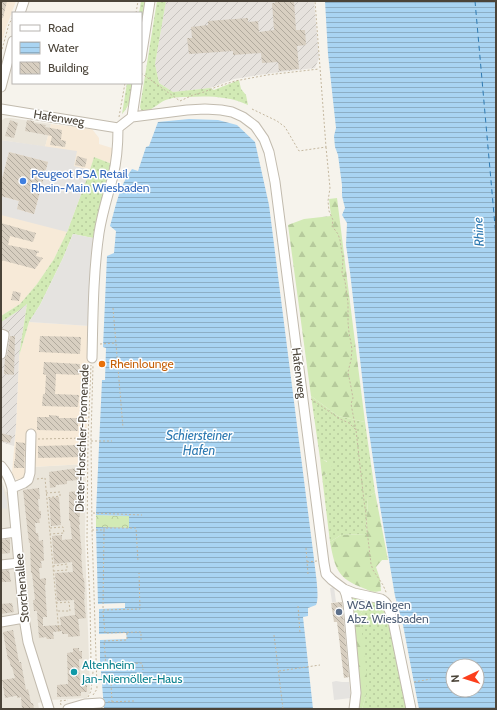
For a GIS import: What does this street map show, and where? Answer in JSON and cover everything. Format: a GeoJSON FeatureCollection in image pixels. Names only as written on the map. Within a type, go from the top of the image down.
{"type":"FeatureCollection","features":[{"type":"Feature","properties":{"kind":"street"},"geometry":{"type":"LineString","coordinates":[[20,12],[24,1]]}},
{"type":"Feature","properties":{"kind":"street"},"geometry":{"type":"LineString","coordinates":[[142,52],[150,1]]}},
{"type":"Feature","properties":{"kind":"street"},"geometry":{"type":"LineString","coordinates":[[1,87],[12,45]]}},
{"type":"Feature","properties":{"kind":"street"},"geometry":{"type":"LineString","coordinates":[[92,358],[96,255],[103,212],[116,163],[118,128],[132,117],[137,84]]}},
{"type":"Feature","properties":{"kind":"street","name":"Hafenweg"},"geometry":{"type":"LineString","coordinates":[[1,109],[118,128]]}},
{"type":"Feature","properties":{"kind":"street","name":"Hafenweg"},"geometry":{"type":"LineString","coordinates":[[132,117],[188,110],[222,110],[243,117],[255,126],[264,139],[269,152],[275,182],[326,574],[344,589],[384,601]]}},
{"type":"Feature","properties":{"kind":"street"},"geometry":{"type":"LineString","coordinates":[[1,334],[4,335],[1,354]]}},
{"type":"Feature","properties":{"kind":"street"},"geometry":{"type":"LineString","coordinates":[[12,488],[28,480],[35,436]]}},
{"type":"Feature","properties":{"kind":"street","name":"Storchenallee"},"geometry":{"type":"LineString","coordinates":[[1,466],[10,480],[12,488],[24,618],[30,652],[49,709]]}},
{"type":"Feature","properties":{"kind":"street"},"geometry":{"type":"LineString","coordinates":[[1,534],[16,532]]}},
{"type":"Feature","properties":{"kind":"street"},"geometry":{"type":"LineString","coordinates":[[1,565],[19,563]]}},
{"type":"Feature","properties":{"kind":"street"},"geometry":{"type":"LineString","coordinates":[[344,589],[348,603],[356,693],[354,709]]}},
{"type":"Feature","properties":{"kind":"street"},"geometry":{"type":"LineString","coordinates":[[384,601],[389,608],[393,621],[412,709]]}},
{"type":"Feature","properties":{"kind":"street"},"geometry":{"type":"LineString","coordinates":[[1,622],[24,618]]}},
{"type":"Feature","properties":{"kind":"street"},"geometry":{"type":"LineString","coordinates":[[68,709],[92,703]]}},
{"type":"Feature","properties":{"kind":"path"},"geometry":{"type":"LineString","coordinates":[[136,12],[138,1]]}},
{"type":"Feature","properties":{"kind":"path"},"geometry":{"type":"LineString","coordinates":[[315,1],[330,188],[328,201],[329,211],[333,220],[332,226],[338,234],[340,240],[343,260],[342,272],[345,281],[348,303],[348,322],[351,343],[348,372],[353,398],[351,404],[354,413],[371,564],[386,592],[386,598],[384,601]]}},
{"type":"Feature","properties":{"kind":"path"},"geometry":{"type":"LineString","coordinates":[[1,53],[12,18]]}},
{"type":"Feature","properties":{"kind":"path"},"geometry":{"type":"LineString","coordinates":[[142,74],[180,101],[193,94],[204,92],[235,81],[268,75],[320,69]]}},
{"type":"Feature","properties":{"kind":"path"},"geometry":{"type":"LineString","coordinates":[[118,128],[125,84]]}},
{"type":"Feature","properties":{"kind":"path"},"geometry":{"type":"LineString","coordinates":[[252,108],[277,121],[285,127],[299,151],[326,147]]}},
{"type":"Feature","properties":{"kind":"path"},"geometry":{"type":"LineString","coordinates":[[113,308],[123,428]]}},
{"type":"Feature","properties":{"kind":"path"},"geometry":{"type":"LineString","coordinates":[[97,344],[116,343]]}},
{"type":"Feature","properties":{"kind":"path","name":"Dieter-Horschler-Promenade"},"geometry":{"type":"LineString","coordinates":[[92,358],[94,360],[91,438],[92,530],[97,689],[92,703]]}},
{"type":"Feature","properties":{"kind":"path","name":"Dieter-Horschler-Promenade"},"geometry":{"type":"LineString","coordinates":[[92,358],[88,438],[87,540],[91,662],[93,672],[91,691],[88,698],[92,703]]}},
{"type":"Feature","properties":{"kind":"path"},"geometry":{"type":"LineString","coordinates":[[308,398],[340,419],[349,423],[356,430]]}},
{"type":"Feature","properties":{"kind":"path"},"geometry":{"type":"LineString","coordinates":[[35,436],[91,438]]}},
{"type":"Feature","properties":{"kind":"path"},"geometry":{"type":"LineString","coordinates":[[91,441],[112,442]]}},
{"type":"Feature","properties":{"kind":"path"},"geometry":{"type":"LineString","coordinates":[[28,480],[45,478],[59,634]]}},
{"type":"Feature","properties":{"kind":"path"},"geometry":{"type":"LineString","coordinates":[[46,493],[60,492],[60,496],[46,498]]}},
{"type":"Feature","properties":{"kind":"path"},"geometry":{"type":"LineString","coordinates":[[92,513],[142,514]]}},
{"type":"Feature","properties":{"kind":"path"},"geometry":{"type":"LineString","coordinates":[[49,528],[63,527],[64,533],[50,534]]}},
{"type":"Feature","properties":{"kind":"path"},"geometry":{"type":"LineString","coordinates":[[92,530],[104,530],[104,528],[136,528],[138,562]]}},
{"type":"Feature","properties":{"kind":"path"},"geometry":{"type":"LineString","coordinates":[[104,530],[103,610],[105,633],[141,632],[141,640]]}},
{"type":"Feature","properties":{"kind":"path"},"geometry":{"type":"LineString","coordinates":[[306,548],[308,574]]}},
{"type":"Feature","properties":{"kind":"path"},"geometry":{"type":"LineString","coordinates":[[307,562],[320,560]]}},
{"type":"Feature","properties":{"kind":"path"},"geometry":{"type":"LineString","coordinates":[[53,566],[66,564],[67,570],[53,572]]}},
{"type":"Feature","properties":{"kind":"path"},"geometry":{"type":"LineString","coordinates":[[103,610],[140,609],[139,573]]}},
{"type":"Feature","properties":{"kind":"path"},"geometry":{"type":"LineString","coordinates":[[56,603],[69,602],[70,606],[70,610],[57,611]]}},
{"type":"Feature","properties":{"kind":"path"},"geometry":{"type":"LineString","coordinates":[[298,606],[300,633]]}},
{"type":"Feature","properties":{"kind":"path"},"geometry":{"type":"LineString","coordinates":[[127,633],[127,640],[104,641],[106,665],[142,663],[143,670]]}},
{"type":"Feature","properties":{"kind":"path"},"geometry":{"type":"LineString","coordinates":[[274,636],[283,709]]}},
{"type":"Feature","properties":{"kind":"path"},"geometry":{"type":"LineString","coordinates":[[278,671],[320,665]]}},
{"type":"Feature","properties":{"kind":"path"},"geometry":{"type":"LineString","coordinates":[[406,684],[431,679]]}},
{"type":"Feature","properties":{"kind":"path"},"geometry":{"type":"LineString","coordinates":[[112,702],[111,683],[133,683]]}},
{"type":"Feature","properties":{"kind":"path"},"geometry":{"type":"LineString","coordinates":[[62,709],[60,701],[72,700]]}},
{"type":"Feature","properties":{"kind":"path"},"geometry":{"type":"LineString","coordinates":[[92,703],[134,701]]}},
{"type":"Feature","properties":{"kind":"shaded area"},"geometry":{"type":"Polygon","coordinates":[[[1,1],[16,1],[1,46],[1,1]]]}},
{"type":"Feature","properties":{"kind":"shaded area"},"geometry":{"type":"Polygon","coordinates":[[[166,1],[314,1],[319,58],[315,68],[234,79],[210,88],[173,92],[159,83],[155,64],[166,1]]]}},
{"type":"Feature","properties":{"kind":"shaded area"},"geometry":{"type":"Polygon","coordinates":[[[5,118],[51,124],[45,147],[1,140],[1,121],[5,118]]]}},
{"type":"Feature","properties":{"kind":"shaded area"},"geometry":{"type":"Polygon","coordinates":[[[51,124],[92,129],[99,138],[99,144],[112,148],[114,151],[112,164],[94,157],[67,232],[54,259],[37,284],[20,304],[1,316],[1,140],[45,147],[51,124]]]}},
{"type":"Feature","properties":{"kind":"shaded area"},"geometry":{"type":"Polygon","coordinates":[[[1,140],[77,151],[74,166],[90,170],[67,232],[1,215],[1,196],[19,201],[17,209],[34,214],[48,162],[9,152],[1,183],[1,140]]]}},
{"type":"Feature","properties":{"kind":"shaded area"},"geometry":{"type":"Polygon","coordinates":[[[73,234],[93,238],[90,326],[29,322],[40,305],[73,234]]]}},
{"type":"Feature","properties":{"kind":"shaded area"},"geometry":{"type":"Polygon","coordinates":[[[27,303],[19,356],[14,446],[1,442],[1,322],[27,303]]]}},
{"type":"Feature","properties":{"kind":"shaded area"},"geometry":{"type":"Polygon","coordinates":[[[29,322],[90,326],[86,464],[32,467],[23,479],[17,480],[12,473],[19,356],[29,322]]]}},
{"type":"Feature","properties":{"kind":"shaded area"},"geometry":{"type":"Polygon","coordinates":[[[86,464],[85,541],[90,691],[87,698],[50,700],[38,703],[39,709],[1,709],[1,479],[6,492],[24,484],[32,467],[86,464]]]}},
{"type":"Feature","properties":{"kind":"shaded area"},"geometry":{"type":"Polygon","coordinates":[[[1,482],[7,502],[7,509],[1,508],[1,482]]]}},
{"type":"Feature","properties":{"kind":"shaded area"},"geometry":{"type":"Polygon","coordinates":[[[334,587],[336,602],[332,602],[330,588],[334,587]]]}},
{"type":"Feature","properties":{"kind":"shaded area"},"geometry":{"type":"Polygon","coordinates":[[[332,682],[349,682],[351,698],[334,700],[332,682]]]}},
{"type":"Feature","properties":{"kind":"green space"},"geometry":{"type":"Polygon","coordinates":[[[141,1],[146,1],[142,26],[142,12],[139,12],[141,1]]]}},
{"type":"Feature","properties":{"kind":"green space"},"geometry":{"type":"Polygon","coordinates":[[[157,1],[166,1],[155,64],[159,83],[173,92],[210,88],[214,90],[239,80],[241,89],[246,95],[248,105],[218,97],[180,97],[165,100],[149,110],[141,110],[140,107],[157,1]]]}},
{"type":"Feature","properties":{"kind":"green space"},"geometry":{"type":"Polygon","coordinates":[[[127,84],[133,84],[129,103],[122,114],[127,84]]]}},
{"type":"Feature","properties":{"kind":"green space"},"geometry":{"type":"Polygon","coordinates":[[[94,157],[112,164],[93,238],[73,234],[40,305],[29,322],[19,356],[27,304],[1,322],[1,316],[20,304],[37,284],[54,259],[67,232],[94,157]]]}},
{"type":"Feature","properties":{"kind":"green space"},"geometry":{"type":"Polygon","coordinates":[[[337,198],[365,422],[338,416],[311,396],[288,225],[304,219],[331,216],[329,199],[337,198]]]}},
{"type":"Feature","properties":{"kind":"green space"},"geometry":{"type":"Polygon","coordinates":[[[311,396],[338,416],[365,422],[375,492],[368,497],[366,534],[341,535],[330,542],[322,476],[327,474],[327,461],[320,458],[311,396]]]}},
{"type":"Feature","properties":{"kind":"green space"},"geometry":{"type":"Polygon","coordinates":[[[320,458],[332,465],[328,472],[322,476],[320,458]]]}},
{"type":"Feature","properties":{"kind":"green space"},"geometry":{"type":"Polygon","coordinates":[[[375,492],[388,560],[382,560],[376,567],[380,579],[381,591],[376,592],[354,584],[342,576],[336,565],[330,542],[341,535],[366,534],[368,497],[375,492]]]}},
{"type":"Feature","properties":{"kind":"green space"},"geometry":{"type":"Polygon","coordinates":[[[96,515],[129,516],[129,528],[96,527],[96,515]]]}},
{"type":"Feature","properties":{"kind":"green space"},"geometry":{"type":"Polygon","coordinates":[[[346,594],[369,600],[360,615],[367,677],[366,695],[362,709],[357,709],[360,698],[360,683],[350,604],[346,594]]]}},
{"type":"Feature","properties":{"kind":"green space"},"geometry":{"type":"Polygon","coordinates":[[[369,600],[378,602],[387,610],[406,699],[406,709],[362,709],[366,695],[360,615],[369,600]]]}},
{"type":"Feature","properties":{"kind":"water","name":"Rhine"},"geometry":{"type":"Polygon","coordinates":[[[325,1],[496,1],[496,709],[419,709],[403,625],[395,596],[366,411],[346,245],[347,223],[342,215],[345,208],[342,196],[338,155],[335,147],[334,136],[336,128],[328,54],[325,1]]]}},
{"type":"Feature","properties":{"kind":"water","name":"Schiersteiner Hafen"},"geometry":{"type":"Polygon","coordinates":[[[189,119],[218,120],[237,125],[255,142],[269,205],[317,583],[318,596],[316,605],[308,608],[308,616],[303,617],[313,709],[104,709],[101,671],[127,670],[127,665],[100,666],[100,640],[127,639],[126,633],[99,634],[99,609],[125,608],[125,603],[98,604],[96,527],[129,528],[129,516],[96,515],[102,380],[105,380],[106,348],[103,347],[107,256],[114,253],[116,231],[110,226],[118,196],[124,182],[132,169],[138,171],[146,147],[149,146],[158,122],[189,119]]]}},
{"type":"Feature","properties":{"kind":"building"},"geometry":{"type":"Polygon","coordinates":[[[1,1],[7,1],[3,18],[1,18],[1,1]]]}},
{"type":"Feature","properties":{"kind":"building"},"geometry":{"type":"Polygon","coordinates":[[[275,1],[294,1],[296,30],[305,30],[306,45],[297,46],[299,69],[279,71],[278,62],[262,63],[261,53],[233,55],[233,51],[189,54],[187,38],[192,38],[191,27],[208,25],[208,21],[248,18],[248,22],[258,21],[259,32],[274,30],[272,3],[275,3],[275,1]]]}},
{"type":"Feature","properties":{"kind":"building"},"geometry":{"type":"Polygon","coordinates":[[[10,120],[18,123],[14,138],[5,136],[10,120]]]}},
{"type":"Feature","properties":{"kind":"building"},"geometry":{"type":"Polygon","coordinates":[[[27,120],[46,125],[45,127],[62,130],[61,140],[66,141],[65,147],[50,145],[52,136],[25,131],[27,120]]]}},
{"type":"Feature","properties":{"kind":"building"},"geometry":{"type":"Polygon","coordinates":[[[9,152],[48,162],[34,214],[17,209],[19,201],[1,196],[1,183],[9,152]]]}},
{"type":"Feature","properties":{"kind":"building"},"geometry":{"type":"Polygon","coordinates":[[[77,156],[87,159],[85,167],[75,165],[77,156]]]}},
{"type":"Feature","properties":{"kind":"building"},"geometry":{"type":"Polygon","coordinates":[[[1,223],[36,233],[33,242],[10,236],[8,245],[39,251],[36,256],[43,258],[35,269],[1,260],[1,223]]]}},
{"type":"Feature","properties":{"kind":"building"},"geometry":{"type":"Polygon","coordinates":[[[13,291],[21,293],[19,301],[11,300],[13,291]]]}},
{"type":"Feature","properties":{"kind":"building"},"geometry":{"type":"Polygon","coordinates":[[[10,336],[15,336],[14,375],[4,374],[5,358],[7,355],[10,336]]]}},
{"type":"Feature","properties":{"kind":"building"},"geometry":{"type":"Polygon","coordinates":[[[40,336],[81,337],[80,354],[39,352],[40,336]]]}},
{"type":"Feature","properties":{"kind":"building"},"geometry":{"type":"Polygon","coordinates":[[[44,362],[80,364],[79,375],[56,374],[55,394],[79,395],[78,407],[42,406],[43,394],[45,394],[46,375],[43,374],[44,362]]]}},
{"type":"Feature","properties":{"kind":"building"},"geometry":{"type":"Polygon","coordinates":[[[49,415],[59,416],[59,418],[78,418],[78,431],[37,430],[37,417],[49,417],[49,415]]]}},
{"type":"Feature","properties":{"kind":"building"},"geometry":{"type":"Polygon","coordinates":[[[1,433],[12,436],[10,443],[1,441],[1,433]]]}},
{"type":"Feature","properties":{"kind":"building"},"geometry":{"type":"Polygon","coordinates":[[[16,442],[25,443],[24,468],[14,468],[16,442]]]}},
{"type":"Feature","properties":{"kind":"building"},"geometry":{"type":"Polygon","coordinates":[[[82,445],[82,447],[84,447],[84,456],[81,457],[38,458],[38,446],[82,445]]]}},
{"type":"Feature","properties":{"kind":"building"},"geometry":{"type":"Polygon","coordinates":[[[78,468],[79,480],[67,481],[67,484],[56,485],[56,487],[50,488],[49,472],[78,468]]]}},
{"type":"Feature","properties":{"kind":"building"},"geometry":{"type":"Polygon","coordinates":[[[39,488],[40,499],[38,499],[41,518],[39,519],[40,523],[35,523],[39,541],[43,540],[44,561],[41,561],[42,568],[39,568],[40,579],[46,578],[47,617],[43,617],[43,626],[61,625],[60,617],[75,615],[74,600],[57,601],[55,573],[73,572],[72,562],[54,564],[52,536],[62,535],[62,540],[72,539],[69,521],[69,492],[77,491],[79,496],[79,525],[86,618],[78,619],[80,636],[68,637],[68,634],[62,634],[62,631],[53,632],[54,639],[47,639],[46,637],[39,638],[37,611],[34,611],[33,600],[35,600],[31,573],[30,543],[23,490],[39,488]]]}},
{"type":"Feature","properties":{"kind":"building"},"geometry":{"type":"Polygon","coordinates":[[[59,497],[61,525],[51,526],[49,498],[59,497]]]}},
{"type":"Feature","properties":{"kind":"building"},"geometry":{"type":"Polygon","coordinates":[[[10,539],[10,553],[1,554],[1,540],[10,539]]]}},
{"type":"Feature","properties":{"kind":"building"},"geometry":{"type":"Polygon","coordinates":[[[9,570],[11,582],[1,582],[1,571],[9,570]]]}},
{"type":"Feature","properties":{"kind":"building"},"geometry":{"type":"Polygon","coordinates":[[[342,602],[349,677],[344,678],[337,622],[334,622],[331,603],[342,602]]]}},
{"type":"Feature","properties":{"kind":"building"},"geometry":{"type":"Polygon","coordinates":[[[12,603],[14,612],[1,614],[1,604],[12,603]]]}},
{"type":"Feature","properties":{"kind":"building"},"geometry":{"type":"Polygon","coordinates":[[[13,630],[26,690],[28,689],[34,709],[22,709],[21,697],[17,698],[17,696],[15,696],[5,698],[2,680],[15,678],[9,659],[8,660],[3,632],[13,630]]]}},
{"type":"Feature","properties":{"kind":"building","name":"Altenheim Jan-Niemöller-Haus"},"geometry":{"type":"Polygon","coordinates":[[[73,648],[79,648],[79,651],[82,651],[82,659],[79,659],[80,686],[87,685],[87,692],[81,692],[81,696],[57,697],[57,685],[68,684],[67,653],[73,652],[73,648]]]}},
{"type":"Feature","properties":{"kind":"ferry route"},"geometry":{"type":"LineString","coordinates":[[475,1],[496,237]]}},
{"type":"Feature","properties":{"kind":"place","name":"Peugeot PSA Retail Rhein-Main Wiesbaden"},"geometry":{"type":"Point","coordinates":[23,181]}},
{"type":"Feature","properties":{"kind":"place","name":"Rheinlounge"},"geometry":{"type":"Point","coordinates":[102,364]}},
{"type":"Feature","properties":{"kind":"place","name":"WSA Bingen Abz. Wiesbaden"},"geometry":{"type":"Point","coordinates":[339,612]}},
{"type":"Feature","properties":{"kind":"place","name":"Altenheim Jan-Niemöller-Haus"},"geometry":{"type":"Point","coordinates":[74,672]}}]}
